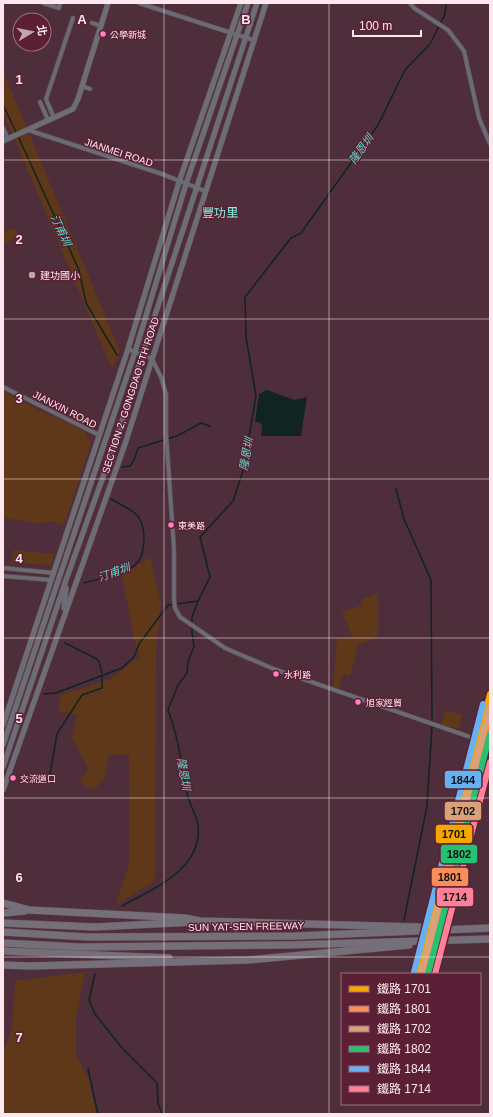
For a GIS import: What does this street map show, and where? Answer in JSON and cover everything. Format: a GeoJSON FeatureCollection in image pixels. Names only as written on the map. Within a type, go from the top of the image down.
{"type":"FeatureCollection","features":[{"type":"Feature","properties":{"kind":"highway"},"geometry":{"type":"LineString","coordinates":[[3,903],[29,910]]}},
{"type":"Feature","properties":{"kind":"highway"},"geometry":{"type":"LineString","coordinates":[[3,913],[29,910],[184,918],[200,921]]}},
{"type":"Feature","properties":{"kind":"highway"},"geometry":{"type":"LineString","coordinates":[[3,923],[95,927],[200,921],[480,929]]}},
{"type":"Feature","properties":{"kind":"highway","name":"SUN YAT-SEN FREEWAY"},"geometry":{"type":"LineString","coordinates":[[3,932],[95,937],[288,936],[490,928]]}},
{"type":"Feature","properties":{"kind":"highway","name":"SUN YAT-SEN FREEWAY"},"geometry":{"type":"LineString","coordinates":[[3,943],[80,947],[288,945],[394,941],[490,940]]}},
{"type":"Feature","properties":{"kind":"highway"},"geometry":{"type":"LineString","coordinates":[[3,963],[30,966],[248,960],[445,941]]}},
{"type":"Feature","properties":{"kind":"highway"},"geometry":{"type":"LineString","coordinates":[[3,951],[154,957],[203,961]]}},
{"type":"Feature","properties":{"kind":"street"},"geometry":{"type":"LineString","coordinates":[[43,3],[59,8],[60,3]]}},
{"type":"Feature","properties":{"kind":"street"},"geometry":{"type":"LineString","coordinates":[[3,128],[5,140],[73,109],[82,86],[108,3]]}},
{"type":"Feature","properties":{"kind":"street"},"geometry":{"type":"LineString","coordinates":[[138,3],[253,40]]}},
{"type":"Feature","properties":{"kind":"street","name":"SECTION 2, GONGDAO 5TH ROAD"},"geometry":{"type":"LineString","coordinates":[[3,725],[128,349],[179,182],[241,3]]}},
{"type":"Feature","properties":{"kind":"street","name":"SECTION 2, GONGDAO 5TH ROAD"},"geometry":{"type":"LineString","coordinates":[[3,745],[135,352],[186,184],[248,3]]}},
{"type":"Feature","properties":{"kind":"street","name":"SECTION 2, GONGDAO 5TH ROAD"},"geometry":{"type":"LineString","coordinates":[[3,766],[66,580],[117,438],[142,355],[257,3]]}},
{"type":"Feature","properties":{"kind":"street","name":"SECTION 2, GONGDAO 5TH ROAD"},"geometry":{"type":"LineString","coordinates":[[3,790],[122,451],[266,3]]}},
{"type":"Feature","properties":{"kind":"street"},"geometry":{"type":"LineString","coordinates":[[410,3],[414,8],[448,30],[466,56],[479,118],[490,142]]}},
{"type":"Feature","properties":{"kind":"street"},"geometry":{"type":"LineString","coordinates":[[54,118],[46,99],[74,18]]}},
{"type":"Feature","properties":{"kind":"street"},"geometry":{"type":"LineString","coordinates":[[92,23],[101,26]]}},
{"type":"Feature","properties":{"kind":"street"},"geometry":{"type":"LineString","coordinates":[[82,86],[90,89]]}},
{"type":"Feature","properties":{"kind":"street"},"geometry":{"type":"LineString","coordinates":[[40,102],[48,120]]}},
{"type":"Feature","properties":{"kind":"street","name":"JIANMEI ROAD"},"geometry":{"type":"LineString","coordinates":[[27,130],[162,174],[205,191]]}},
{"type":"Feature","properties":{"kind":"street"},"geometry":{"type":"LineString","coordinates":[[128,349],[152,359],[161,377],[166,394],[166,439],[174,549],[174,599],[175,608],[180,617],[188,625],[225,648],[274,669],[476,739],[490,747]]}},
{"type":"Feature","properties":{"kind":"street","name":"JIANXIN ROAD"},"geometry":{"type":"LineString","coordinates":[[3,387],[99,435]]}},
{"type":"Feature","properties":{"kind":"street"},"geometry":{"type":"LineString","coordinates":[[3,568],[54,573]]}},
{"type":"Feature","properties":{"kind":"street"},"geometry":{"type":"LineString","coordinates":[[3,576],[51,580]]}},
{"type":"Feature","properties":{"kind":"street"},"geometry":{"type":"LineString","coordinates":[[64,615],[66,580]]}},
{"type":"Feature","properties":{"kind":"shaded area"},"geometry":{"type":"Polygon","coordinates":[[[3,71],[120,351],[112,369],[3,112],[3,71]]]}},
{"type":"Feature","properties":{"kind":"shaded area"},"geometry":{"type":"Polygon","coordinates":[[[15,228],[19,237],[3,244],[3,233],[15,228]]]}},
{"type":"Feature","properties":{"kind":"shaded area"},"geometry":{"type":"Polygon","coordinates":[[[267,390],[294,400],[307,397],[301,436],[261,436],[262,424],[255,421],[259,394],[267,390]]]}},
{"type":"Feature","properties":{"kind":"shaded area"},"geometry":{"type":"Polygon","coordinates":[[[3,391],[37,409],[85,431],[91,443],[64,525],[50,521],[41,524],[3,518],[3,391]]]}},
{"type":"Feature","properties":{"kind":"shaded area"},"geometry":{"type":"Polygon","coordinates":[[[13,550],[54,554],[51,565],[12,563],[13,550]]]}},
{"type":"Feature","properties":{"kind":"shaded area"},"geometry":{"type":"Polygon","coordinates":[[[150,557],[161,603],[156,654],[155,881],[116,905],[129,864],[129,755],[109,754],[105,777],[94,790],[79,782],[88,769],[72,738],[77,714],[58,712],[60,695],[109,680],[139,657],[122,576],[150,557]]]}},
{"type":"Feature","properties":{"kind":"shaded area"},"geometry":{"type":"Polygon","coordinates":[[[378,593],[378,637],[358,645],[350,676],[343,674],[338,689],[333,687],[337,638],[353,638],[342,612],[362,605],[361,600],[378,593]]]}},
{"type":"Feature","properties":{"kind":"shaded area"},"geometry":{"type":"Polygon","coordinates":[[[445,710],[462,715],[459,729],[441,725],[445,710]]]}},
{"type":"Feature","properties":{"kind":"shaded area"},"geometry":{"type":"Polygon","coordinates":[[[85,972],[76,1017],[76,1055],[88,1078],[96,1114],[3,1114],[3,1052],[12,1029],[15,981],[85,972]]]}},
{"type":"Feature","properties":{"kind":"waterway","name":"隆恩圳"},"geometry":{"type":"LineString","coordinates":[[122,906],[148,892],[174,875],[185,865],[193,854],[197,840],[198,825],[188,797],[177,740],[168,710],[178,685],[187,673],[188,662],[194,646],[192,617],[210,577],[200,537],[233,501],[243,471],[256,396],[246,337],[245,297],[291,238],[301,233],[378,125],[405,70],[430,44],[445,14],[446,3]]}},
{"type":"Feature","properties":{"kind":"waterway","name":"汀甫圳"},"geometry":{"type":"LineString","coordinates":[[3,105],[16,132]]}},
{"type":"Feature","properties":{"kind":"waterway","name":"汀甫圳"},"geometry":{"type":"LineString","coordinates":[[18,136],[79,270],[86,303],[117,355]]}},
{"type":"Feature","properties":{"kind":"waterway"},"geometry":{"type":"LineString","coordinates":[[122,467],[130,466],[134,460],[138,448],[177,436],[201,423],[210,426]]}},
{"type":"Feature","properties":{"kind":"waterway"},"geometry":{"type":"LineString","coordinates":[[396,489],[404,519],[431,580],[432,719]]}},
{"type":"Feature","properties":{"kind":"waterway","name":"汀甫圳"},"geometry":{"type":"LineString","coordinates":[[84,583],[129,569],[134,566],[141,555],[144,533],[140,519],[136,514],[111,499]]}},
{"type":"Feature","properties":{"kind":"waterway"},"geometry":{"type":"LineString","coordinates":[[44,694],[56,693],[122,668],[134,657],[139,644],[168,605],[198,601]]}},
{"type":"Feature","properties":{"kind":"waterway","name":"汀甫圳"},"geometry":{"type":"LineString","coordinates":[[65,643],[97,659],[102,673]]}},
{"type":"Feature","properties":{"kind":"waterway","name":"汀甫圳"},"geometry":{"type":"LineString","coordinates":[[50,774],[57,734],[82,695],[102,688],[102,676]]}},
{"type":"Feature","properties":{"kind":"waterway"},"geometry":{"type":"LineString","coordinates":[[404,920],[427,806],[432,727]]}},
{"type":"Feature","properties":{"kind":"waterway","name":"隆恩圳"},"geometry":{"type":"LineString","coordinates":[[95,974],[89,1000],[95,1014],[122,1048],[157,1083],[158,1103],[162,1114]]}},
{"type":"Feature","properties":{"kind":"waterway","name":"汀甫圳"},"geometry":{"type":"LineString","coordinates":[[88,1069],[98,1114]]}},
{"type":"Feature","properties":{"kind":"rail line","name":"1701"},"geometry":{"type":"LineString","coordinates":[[418,973],[490,694]]}},
{"type":"Feature","properties":{"kind":"rail line","name":"1844"},"geometry":{"type":"LineString","coordinates":[[414,972],[483,704]]}},
{"type":"Feature","properties":{"kind":"rail line","name":"1702"},"geometry":{"type":"LineString","coordinates":[[421,973],[490,706]]}},
{"type":"Feature","properties":{"kind":"rail line","name":"1801"},"geometry":{"type":"LineString","coordinates":[[425,973],[490,722]]}},
{"type":"Feature","properties":{"kind":"rail line","name":"1802"},"geometry":{"type":"LineString","coordinates":[[428,973],[490,734]]}},
{"type":"Feature","properties":{"kind":"rail line","name":"1714"},"geometry":{"type":"LineString","coordinates":[[435,973],[490,762]]}},
{"type":"Feature","properties":{"kind":"place","name":"公學新城"},"geometry":{"type":"Point","coordinates":[103,34]}},
{"type":"Feature","properties":{"kind":"place","name":"建功國小"},"geometry":{"type":"Point","coordinates":[32,275]}},
{"type":"Feature","properties":{"kind":"place","name":"東美路"},"geometry":{"type":"Point","coordinates":[171,525]}},
{"type":"Feature","properties":{"kind":"place","name":"水利路"},"geometry":{"type":"Point","coordinates":[276,674]}},
{"type":"Feature","properties":{"kind":"place","name":"旭家經貿"},"geometry":{"type":"Point","coordinates":[358,702]}},
{"type":"Feature","properties":{"kind":"place","name":"交流道口"},"geometry":{"type":"Point","coordinates":[13,778]}},
{"type":"Feature","properties":{"kind":"district","name":"豐功里"},"geometry":{"type":"Point","coordinates":[220,213]}}]}
